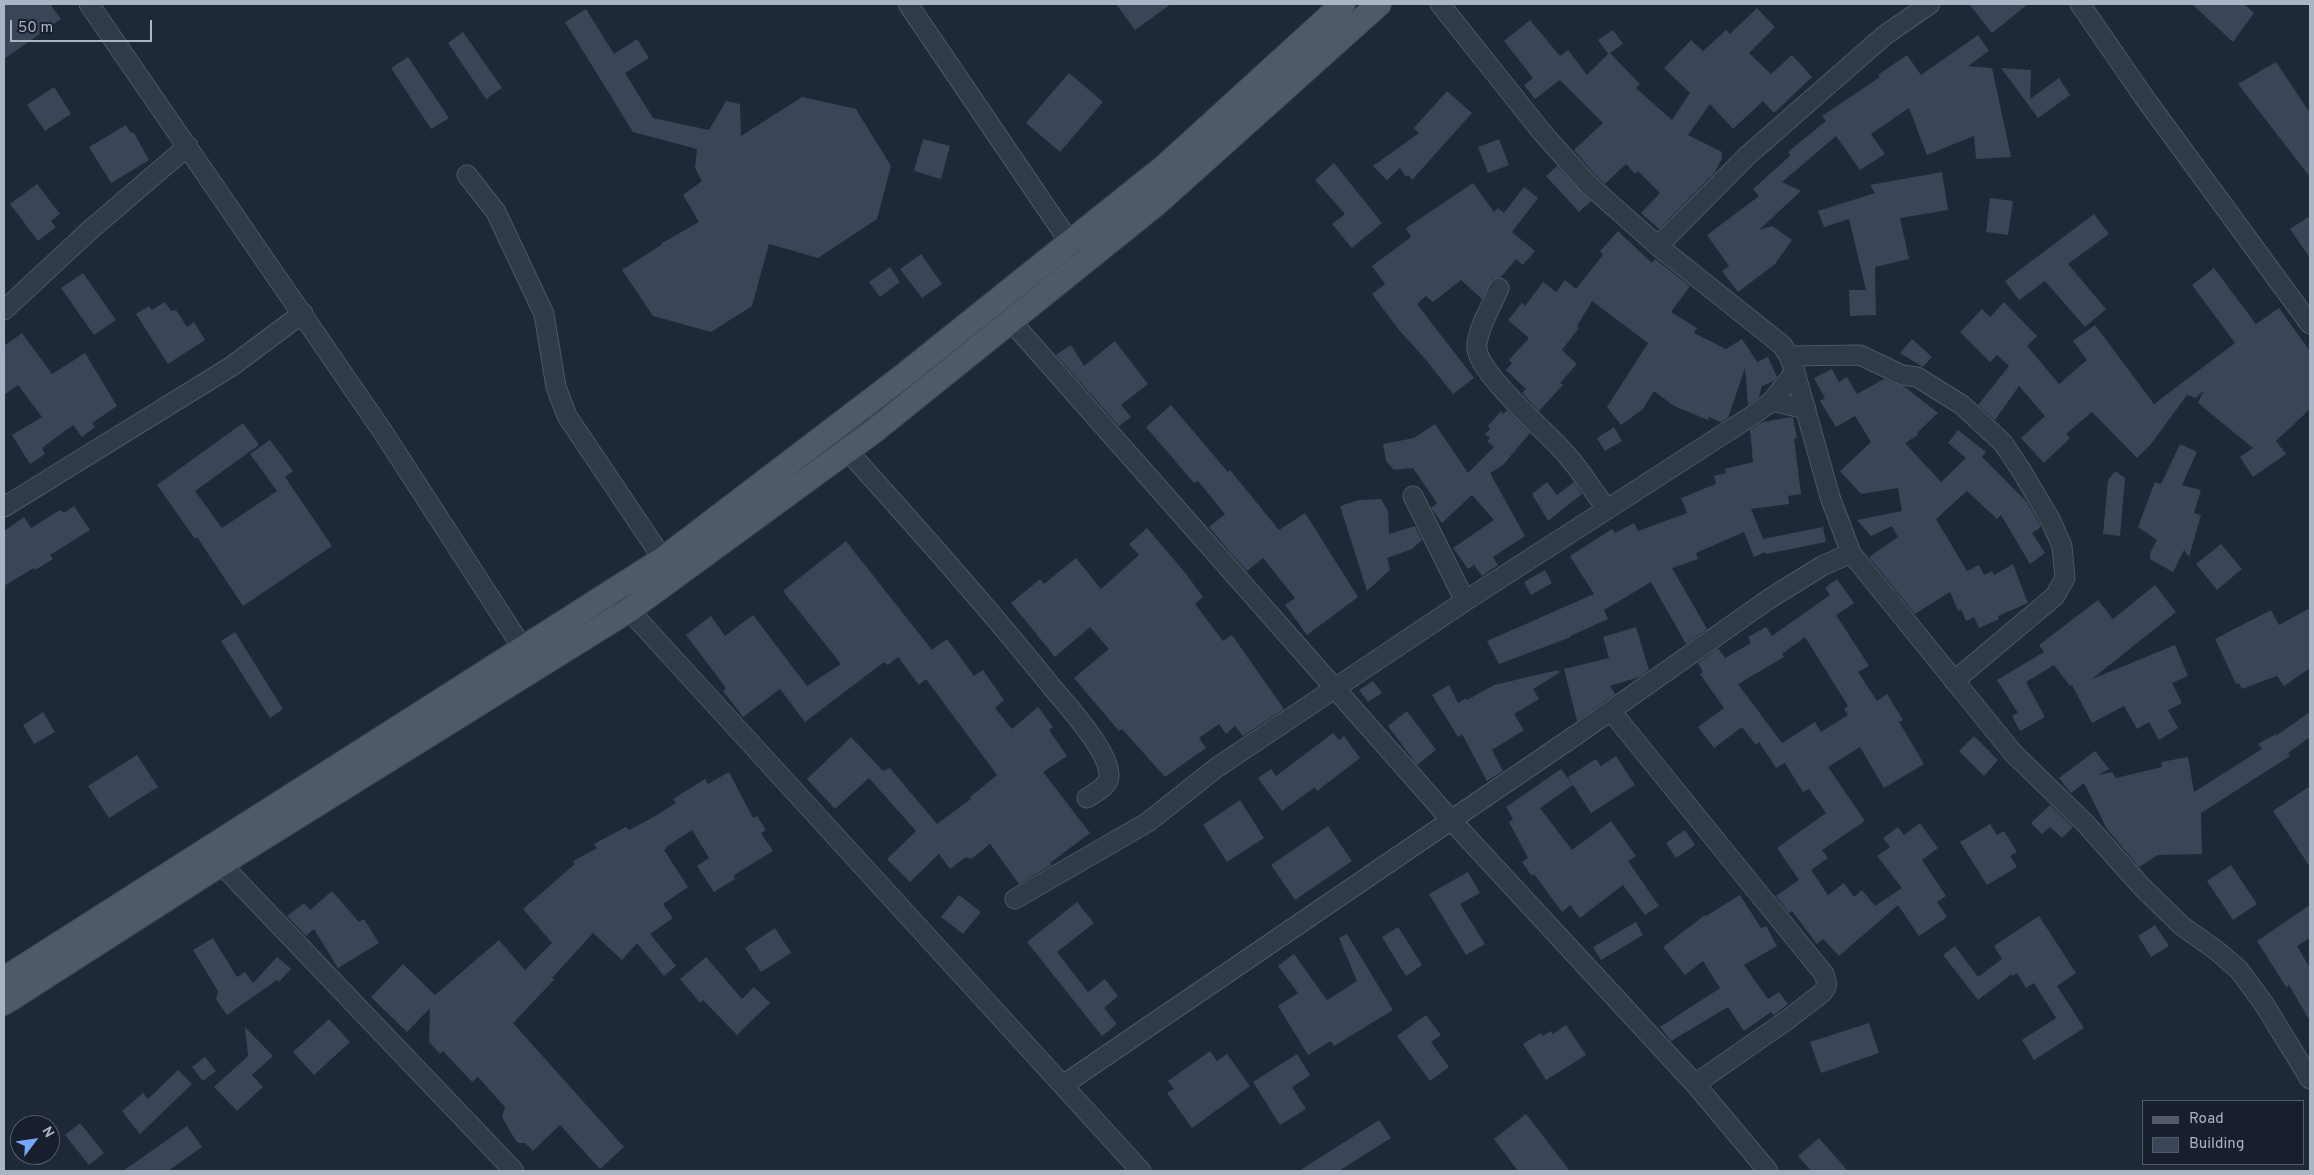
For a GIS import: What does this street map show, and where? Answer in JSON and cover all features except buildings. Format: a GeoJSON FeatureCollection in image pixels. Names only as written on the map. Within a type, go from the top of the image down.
{"type":"FeatureCollection","features":[{"type":"Feature","properties":{"kind":"main road"},"geometry":{"type":"LineString","coordinates":[[4,1003],[193,870],[522,647],[663,559],[903,376],[1164,167],[1343,4]]}},
{"type":"Feature","properties":{"kind":"main road"},"geometry":{"type":"LineString","coordinates":[[4,979],[193,870],[221,864],[629,610],[847,450],[1156,204],[1378,4]]}},
{"type":"Feature","properties":{"kind":"street"},"geometry":{"type":"LineString","coordinates":[[89,4],[303,313],[383,432],[522,647]]}},
{"type":"Feature","properties":{"kind":"street"},"geometry":{"type":"LineString","coordinates":[[908,4],[1068,243],[1084,262]]}},
{"type":"Feature","properties":{"kind":"street"},"geometry":{"type":"LineString","coordinates":[[1440,4],[1541,132],[1588,184],[1658,246],[1769,333],[1792,364],[1830,498],[1851,553],[2012,753],[2085,823],[2142,887],[2182,926],[2216,950],[2239,970],[2264,1004],[2310,1079]]}},
{"type":"Feature","properties":{"kind":"street"},"geometry":{"type":"LineString","coordinates":[[1658,246],[1747,156],[1885,35],[1930,4]]}},
{"type":"Feature","properties":{"kind":"street"},"geometry":{"type":"LineString","coordinates":[[2080,4],[2144,96],[2310,324]]}},
{"type":"Feature","properties":{"kind":"street"},"geometry":{"type":"LineString","coordinates":[[4,310],[89,231],[188,146]]}},
{"type":"Feature","properties":{"kind":"street"},"geometry":{"type":"LineString","coordinates":[[467,175],[496,212],[544,314],[556,387],[567,416],[663,559]]}},
{"type":"Feature","properties":{"kind":"street"},"geometry":{"type":"LineString","coordinates":[[1500,288],[1480,332],[1476,346],[1479,358],[1497,384],[1568,456],[1607,509]]}},
{"type":"Feature","properties":{"kind":"street"},"geometry":{"type":"LineString","coordinates":[[4,507],[232,366],[303,313]]}},
{"type":"Feature","properties":{"kind":"street"},"geometry":{"type":"LineString","coordinates":[[1011,321],[1451,820],[1694,1084],[1768,1171]]}},
{"type":"Feature","properties":{"kind":"street"},"geometry":{"type":"LineString","coordinates":[[1792,364],[1860,355],[1902,375],[1917,378],[1962,404],[2003,443],[2050,519],[2062,546],[2065,578],[2055,596],[1954,681]]}},
{"type":"Feature","properties":{"kind":"street"},"geometry":{"type":"LineString","coordinates":[[1015,899],[1148,822],[1216,768],[1465,601],[1772,401],[1792,364]]}},
{"type":"Feature","properties":{"kind":"street"},"geometry":{"type":"LineString","coordinates":[[1772,401],[1806,409]]}},
{"type":"Feature","properties":{"kind":"street"},"geometry":{"type":"LineString","coordinates":[[847,450],[994,614],[1079,720],[1105,759],[1110,775],[1106,785],[1087,798]]}},
{"type":"Feature","properties":{"kind":"street"},"geometry":{"type":"LineString","coordinates":[[1412,496],[1465,601]]}},
{"type":"Feature","properties":{"kind":"street"},"geometry":{"type":"LineString","coordinates":[[1063,1086],[1611,711],[1769,599],[1822,566],[1851,553]]}},
{"type":"Feature","properties":{"kind":"street"},"geometry":{"type":"LineString","coordinates":[[616,590],[629,610],[1141,1171]]}},
{"type":"Feature","properties":{"kind":"street"},"geometry":{"type":"LineString","coordinates":[[1611,711],[1824,974],[1827,982],[1826,988],[1822,993],[1787,1020],[1694,1084]]}},
{"type":"Feature","properties":{"kind":"street"},"geometry":{"type":"LineString","coordinates":[[221,864],[514,1171]]}}]}
